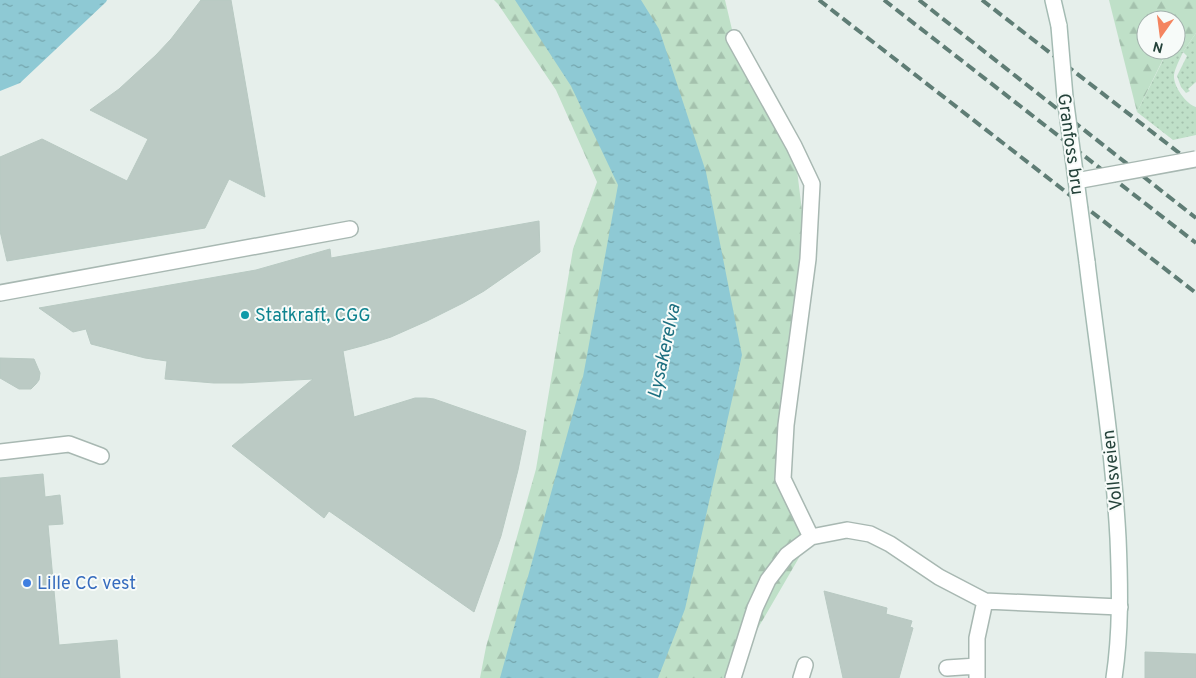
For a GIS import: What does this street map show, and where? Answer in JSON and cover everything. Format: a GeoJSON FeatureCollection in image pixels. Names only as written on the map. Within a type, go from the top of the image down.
{"type":"FeatureCollection","features":[{"type":"Feature","properties":{"kind":"main road","name":"Granfoss bru"},"geometry":{"type":"LineString","coordinates":[[1052,0],[1059,26],[1065,97],[1087,262]]}},
{"type":"Feature","properties":{"kind":"main road"},"geometry":{"type":"LineString","coordinates":[[734,38],[794,146],[812,184],[808,259],[786,425],[783,479],[811,537]]}},
{"type":"Feature","properties":{"kind":"main road"},"geometry":{"type":"LineString","coordinates":[[1076,182],[1196,159]]}},
{"type":"Feature","properties":{"kind":"main road"},"geometry":{"type":"LineString","coordinates":[[0,293],[350,229]]}},
{"type":"Feature","properties":{"kind":"main road","name":"Vollsveien"},"geometry":{"type":"LineString","coordinates":[[1087,262],[1116,502],[1120,606],[1117,662],[1114,678]]}},
{"type":"Feature","properties":{"kind":"main road"},"geometry":{"type":"LineString","coordinates":[[0,452],[69,444],[102,456]]}},
{"type":"Feature","properties":{"kind":"main road"},"geometry":{"type":"LineString","coordinates":[[733,678],[755,608],[768,580],[788,555],[811,537],[847,530],[870,534],[890,544],[939,577],[985,602],[1120,606]]}},
{"type":"Feature","properties":{"kind":"main road"},"geometry":{"type":"LineString","coordinates":[[947,668],[977,672],[977,638],[985,602]]}},
{"type":"Feature","properties":{"kind":"green space"},"geometry":{"type":"Polygon","coordinates":[[[494,0],[725,0],[734,38],[794,146],[808,259],[783,479],[811,537],[729,678],[480,678],[486,647],[536,469],[573,249],[597,182],[556,90],[494,0]]]}},
{"type":"Feature","properties":{"kind":"green space"},"geometry":{"type":"Polygon","coordinates":[[[1109,0],[1196,0],[1196,33],[1186,48],[1186,10],[1136,10],[1136,60],[1163,60],[1137,112],[1109,0]]]}},
{"type":"Feature","properties":{"kind":"green space"},"geometry":{"type":"Polygon","coordinates":[[[1196,33],[1196,82],[1188,89],[1190,91],[1186,93],[1181,87],[1177,76],[1187,56],[1186,48],[1196,33]]]}},
{"type":"Feature","properties":{"kind":"green space"},"geometry":{"type":"Polygon","coordinates":[[[1163,60],[1179,60],[1175,69],[1174,79],[1184,98],[1196,107],[1196,135],[1173,140],[1137,112],[1163,60]]]}},
{"type":"Feature","properties":{"kind":"water"},"geometry":{"type":"Polygon","coordinates":[[[0,0],[107,0],[20,83],[0,91],[0,0]]]}},
{"type":"Feature","properties":{"kind":"water","name":"Lysakerelva"},"geometry":{"type":"Polygon","coordinates":[[[515,0],[641,0],[659,29],[706,172],[742,355],[685,609],[658,678],[500,678],[583,377],[618,185],[571,86],[515,0]]]}},
{"type":"Feature","properties":{"kind":"building"},"geometry":{"type":"Polygon","coordinates":[[[201,0],[231,0],[265,197],[229,179],[205,228],[7,261],[0,231],[0,157],[42,139],[127,181],[148,139],[90,110],[119,89],[156,55],[201,0]]]}},
{"type":"Feature","properties":{"kind":"building"},"geometry":{"type":"Polygon","coordinates":[[[539,221],[540,252],[484,291],[427,321],[391,337],[343,351],[354,417],[415,398],[426,398],[434,399],[526,431],[501,536],[474,612],[329,511],[324,518],[232,446],[313,379],[214,383],[165,379],[167,361],[145,358],[91,344],[86,329],[73,332],[39,308],[256,270],[330,249],[331,258],[539,221]]]}},
{"type":"Feature","properties":{"kind":"building"},"geometry":{"type":"Polygon","coordinates":[[[0,358],[34,359],[40,373],[39,380],[31,389],[19,389],[0,378],[0,358]]]}},
{"type":"Feature","properties":{"kind":"building","name":"Lille CC vest"},"geometry":{"type":"Polygon","coordinates":[[[43,474],[45,497],[60,495],[63,524],[48,525],[59,645],[117,640],[120,678],[0,678],[0,478],[43,474]]]}},
{"type":"Feature","properties":{"kind":"building"},"geometry":{"type":"Polygon","coordinates":[[[824,591],[887,608],[886,614],[912,621],[910,627],[913,628],[899,678],[843,678],[824,591]]]}},
{"type":"Feature","properties":{"kind":"building"},"geometry":{"type":"Polygon","coordinates":[[[1145,652],[1196,654],[1196,678],[1145,678],[1145,652]]]}},
{"type":"Feature","properties":{"kind":"railway"},"geometry":{"type":"LineString","coordinates":[[819,0],[1196,293]]}},
{"type":"Feature","properties":{"kind":"railway"},"geometry":{"type":"LineString","coordinates":[[884,0],[1196,243]]}},
{"type":"Feature","properties":{"kind":"railway"},"geometry":{"type":"LineString","coordinates":[[919,0],[1196,218]]}},
{"type":"Feature","properties":{"kind":"railway"},"geometry":{"type":"LineString","coordinates":[[982,0],[1196,166]]}},
{"type":"Feature","properties":{"kind":"place","name":"Statkraft, CGG"},"geometry":{"type":"Point","coordinates":[245,315]}},
{"type":"Feature","properties":{"kind":"place","name":"Lille CC vest"},"geometry":{"type":"Point","coordinates":[27,583]}}]}
